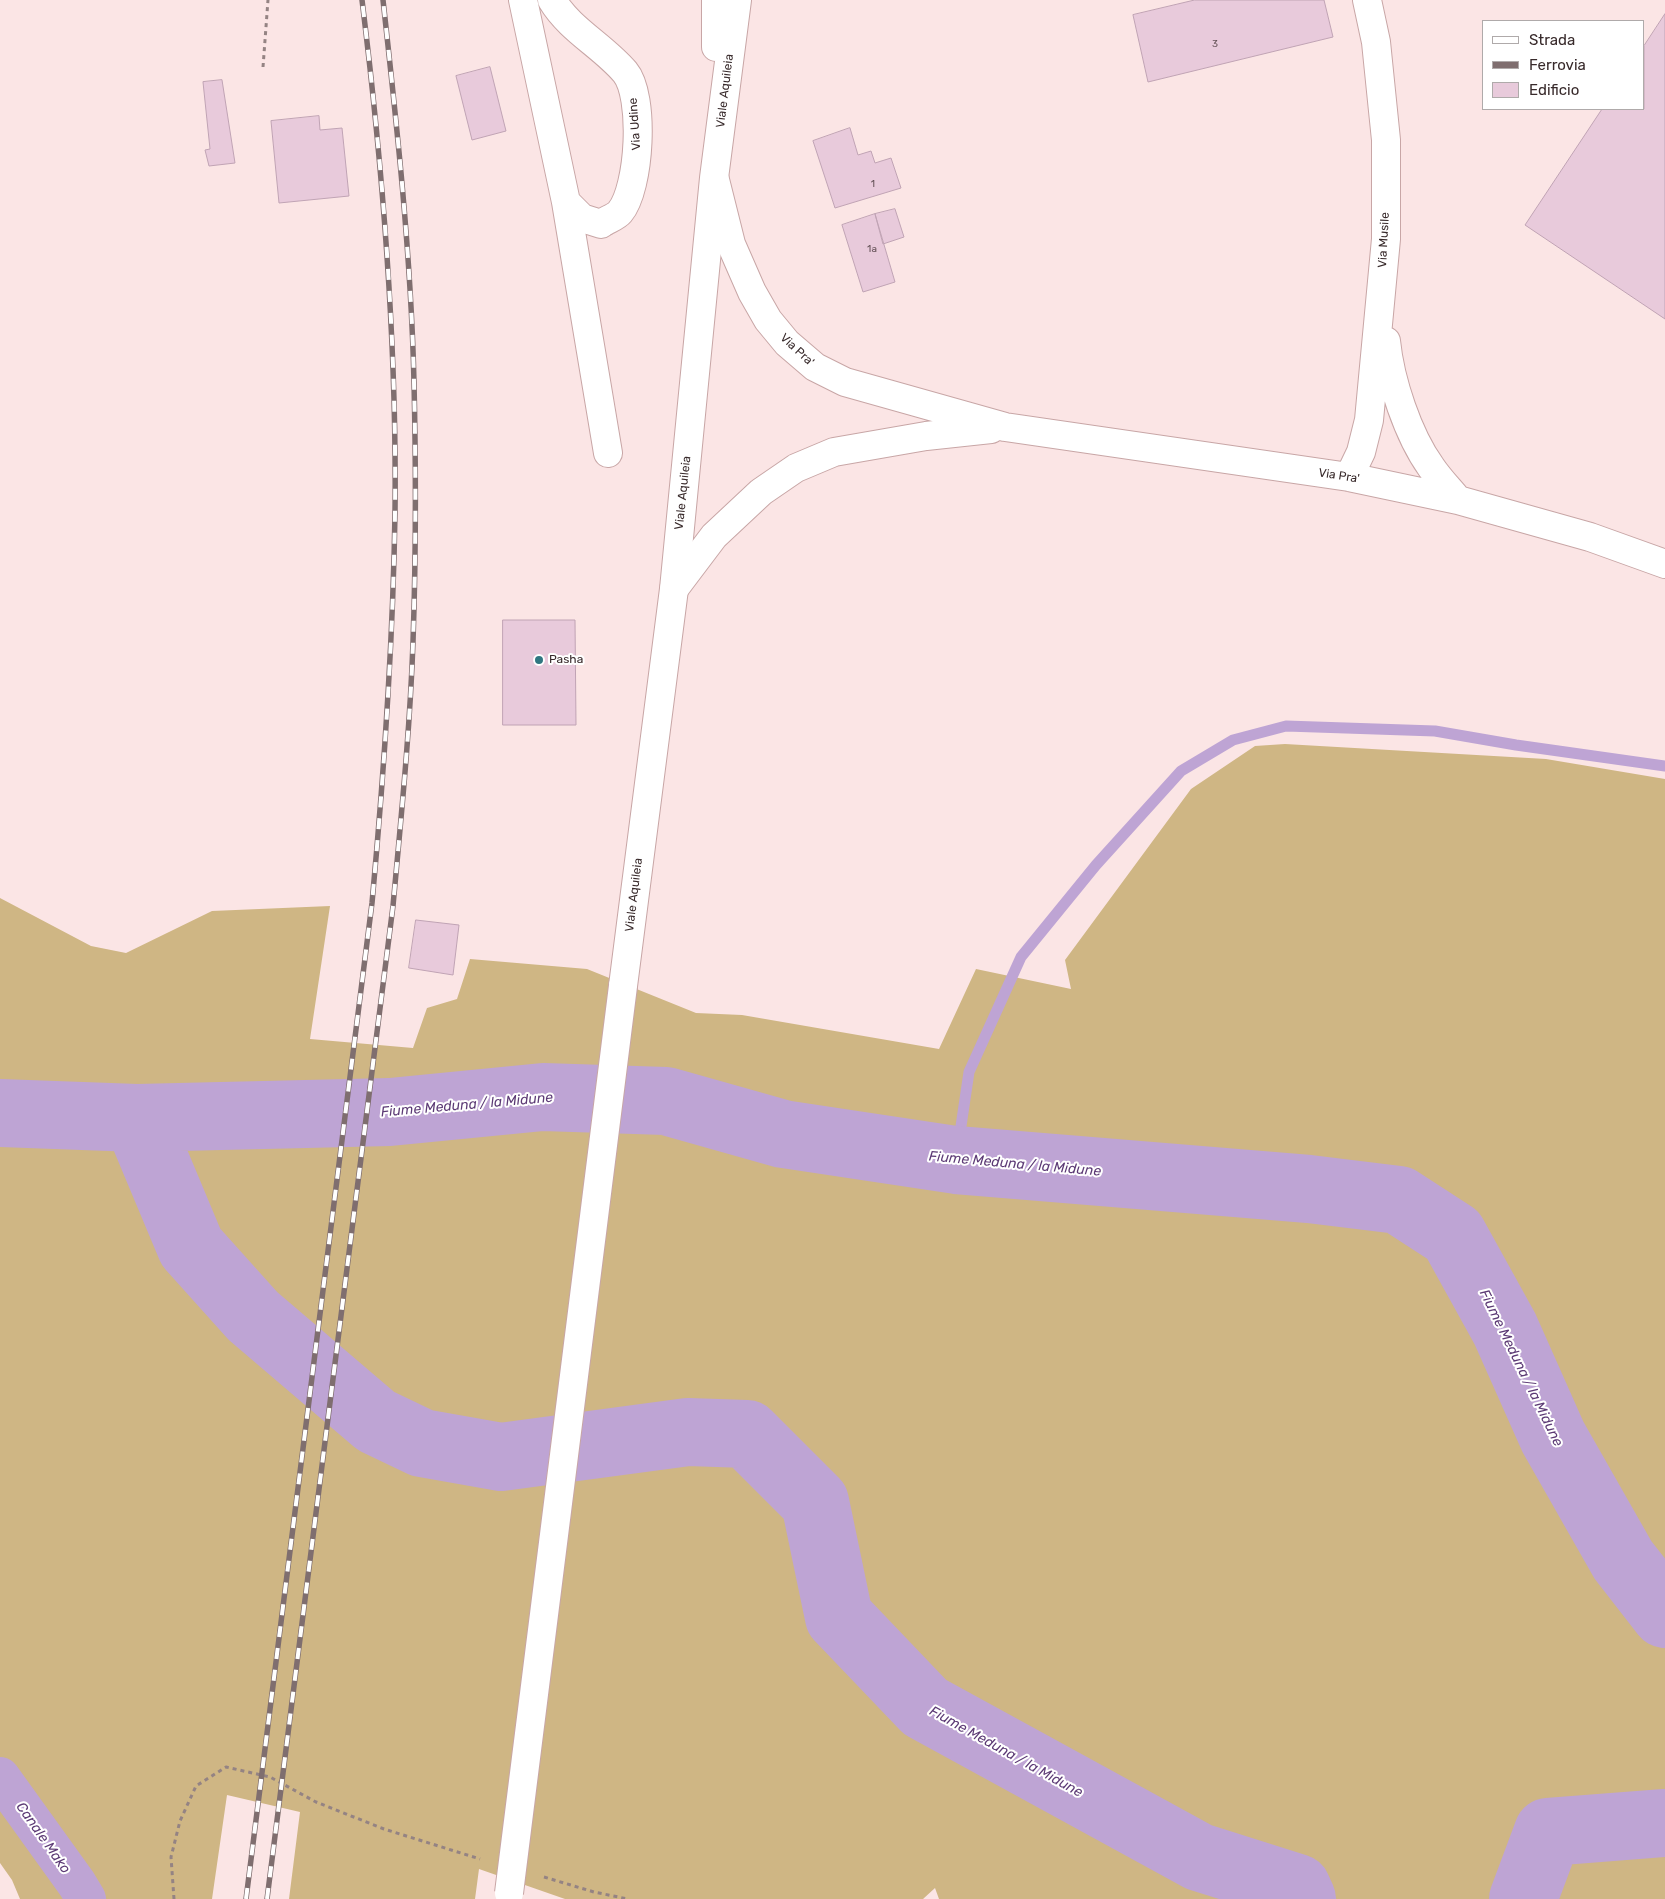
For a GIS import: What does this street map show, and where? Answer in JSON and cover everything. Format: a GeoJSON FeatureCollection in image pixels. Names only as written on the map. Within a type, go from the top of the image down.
{"type":"FeatureCollection","features":[{"type":"Feature","properties":{"kind":"street"},"geometry":{"type":"LineString","coordinates":[[523,0],[566,202],[608,454]]}},
{"type":"Feature","properties":{"kind":"street","name":"Via Udine"},"geometry":{"type":"LineString","coordinates":[[552,0],[556,7],[584,36],[608,55],[626,74],[632,88],[637,116],[637,162],[632,185],[620,212],[600,224],[582,218],[566,202]]}},
{"type":"Feature","properties":{"kind":"street"},"geometry":{"type":"LineString","coordinates":[[714,178],[716,0]]}},
{"type":"Feature","properties":{"kind":"street","name":"Viale Aquileia"},"geometry":{"type":"LineString","coordinates":[[508,1896],[674,589],[714,178],[737,0]]}},
{"type":"Feature","properties":{"kind":"street"},"geometry":{"type":"LineString","coordinates":[[714,178],[756,0]]}},
{"type":"Feature","properties":{"kind":"street","name":"Via Musile"},"geometry":{"type":"LineString","coordinates":[[1349,477],[1361,452],[1370,420],[1386,239],[1386,140],[1376,42],[1367,0]]}},
{"type":"Feature","properties":{"kind":"street","name":"Via Pra'"},"geometry":{"type":"LineString","coordinates":[[714,178],[731,244],[752,292],[768,320],[787,343],[815,367],[845,382],[1004,427],[1349,477],[1458,500],[1590,537],[1665,564]]}},
{"type":"Feature","properties":{"kind":"street"},"geometry":{"type":"LineString","coordinates":[[1381,290],[1388,360],[1398,397],[1418,446],[1431,467],[1458,500]]}},
{"type":"Feature","properties":{"kind":"street","name":"Via Pra'"},"geometry":{"type":"LineString","coordinates":[[674,589],[714,536],[761,492],[796,468],[834,452],[926,436],[1004,427]]}},
{"type":"Feature","properties":{"kind":"path"},"geometry":{"type":"LineString","coordinates":[[263,67],[268,0]]}},
{"type":"Feature","properties":{"kind":"path"},"geometry":{"type":"LineString","coordinates":[[174,1899],[171,1857],[180,1821],[196,1786],[226,1767],[270,1777],[316,1802],[384,1829],[481,1859]]}},
{"type":"Feature","properties":{"kind":"path"},"geometry":{"type":"LineString","coordinates":[[538,1876],[594,1892],[628,1899]]}},
{"type":"Feature","properties":{"kind":"shaded area"},"geometry":{"type":"Polygon","coordinates":[[[1285,744],[1546,759],[1665,779],[1665,1899],[939,1899],[935,1888],[923,1899],[565,1899],[479,1869],[475,1899],[289,1899],[300,1812],[227,1795],[212,1899],[20,1899],[12,1880],[0,1863],[0,898],[91,946],[126,953],[212,911],[330,906],[310,1039],[413,1048],[427,1008],[457,999],[470,959],[587,969],[696,1013],[742,1015],[939,1049],[976,969],[1071,989],[1065,960],[1191,789],[1255,746],[1285,744]]]}},
{"type":"Feature","properties":{"kind":"building"},"geometry":{"type":"Polygon","coordinates":[[[1195,0],[1324,0],[1333,37],[1148,82],[1133,15],[1195,0]]]}},
{"type":"Feature","properties":{"kind":"building"},"geometry":{"type":"Polygon","coordinates":[[[1665,14],[1665,319],[1525,225],[1601,110],[1645,110],[1645,44],[1665,14]]]}},
{"type":"Feature","properties":{"kind":"building"},"geometry":{"type":"Polygon","coordinates":[[[490,67],[506,131],[472,140],[456,76],[490,67]]]}},
{"type":"Feature","properties":{"kind":"building"},"geometry":{"type":"Polygon","coordinates":[[[222,80],[235,163],[209,166],[205,150],[210,149],[203,82],[222,80]]]}},
{"type":"Feature","properties":{"kind":"building"},"geometry":{"type":"Polygon","coordinates":[[[319,116],[320,130],[342,128],[349,196],[279,203],[271,121],[319,116]]]}},
{"type":"Feature","properties":{"kind":"building"},"geometry":{"type":"Polygon","coordinates":[[[850,128],[858,155],[871,151],[875,163],[891,158],[901,188],[835,208],[813,141],[850,128]]]}},
{"type":"Feature","properties":{"kind":"building"},"geometry":{"type":"Polygon","coordinates":[[[895,209],[904,237],[883,244],[875,214],[895,209]]]}},
{"type":"Feature","properties":{"kind":"building"},"geometry":{"type":"Polygon","coordinates":[[[875,214],[895,282],[863,292],[842,225],[875,214]]]}},
{"type":"Feature","properties":{"kind":"building","name":"Pasha"},"geometry":{"type":"Polygon","coordinates":[[[503,620],[575,620],[576,725],[503,725],[503,620]]]}},
{"type":"Feature","properties":{"kind":"building"},"geometry":{"type":"Polygon","coordinates":[[[416,920],[459,925],[453,975],[409,968],[416,920]]]}},
{"type":"Feature","properties":{"kind":"waterway"},"geometry":{"type":"LineString","coordinates":[[956,1160],[969,1072],[1021,957],[1096,865],[1181,771],[1233,740],[1286,726],[1435,731],[1516,745],[1665,766]]}},
{"type":"Feature","properties":{"kind":"waterway","name":"Fiume Meduna / la Midune"},"geometry":{"type":"LineString","coordinates":[[0,1113],[137,1118],[390,1112],[543,1097],[666,1101],[783,1134],[956,1160],[1309,1189],[1399,1200],[1453,1235],[1505,1329],[1553,1437],[1623,1560],[1665,1614]]}},
{"type":"Feature","properties":{"kind":"waterway","name":"Fiume Meduna / la Midune"},"geometry":{"type":"LineString","coordinates":[[137,1118],[191,1247],[253,1316],[376,1421],[422,1443],[501,1457],[688,1432],[747,1434],[815,1502],[839,1617],[925,1707],[1199,1857],[1297,1888],[1302,1899]]}},
{"type":"Feature","properties":{"kind":"waterway","name":"Canale Mako"},"geometry":{"type":"LineString","coordinates":[[0,1777],[86,1899]]}},
{"type":"Feature","properties":{"kind":"waterway","name":"Fiume Meduna / la Midune"},"geometry":{"type":"LineString","coordinates":[[1523,1899],[1548,1832],[1665,1823]]}},
{"type":"Feature","properties":{"kind":"railway"},"geometry":{"type":"LineString","coordinates":[[246,1899],[372,903],[387,708],[395,513],[394,384],[382,192],[362,0]]}},
{"type":"Feature","properties":{"kind":"railway"},"geometry":{"type":"LineString","coordinates":[[267,1899],[393,906],[410,708],[415,545],[414,382],[410,286],[403,191],[383,0]]}},
{"type":"Feature","properties":{"kind":"place","name":"Pasha"},"geometry":{"type":"Point","coordinates":[539,660]}}]}
